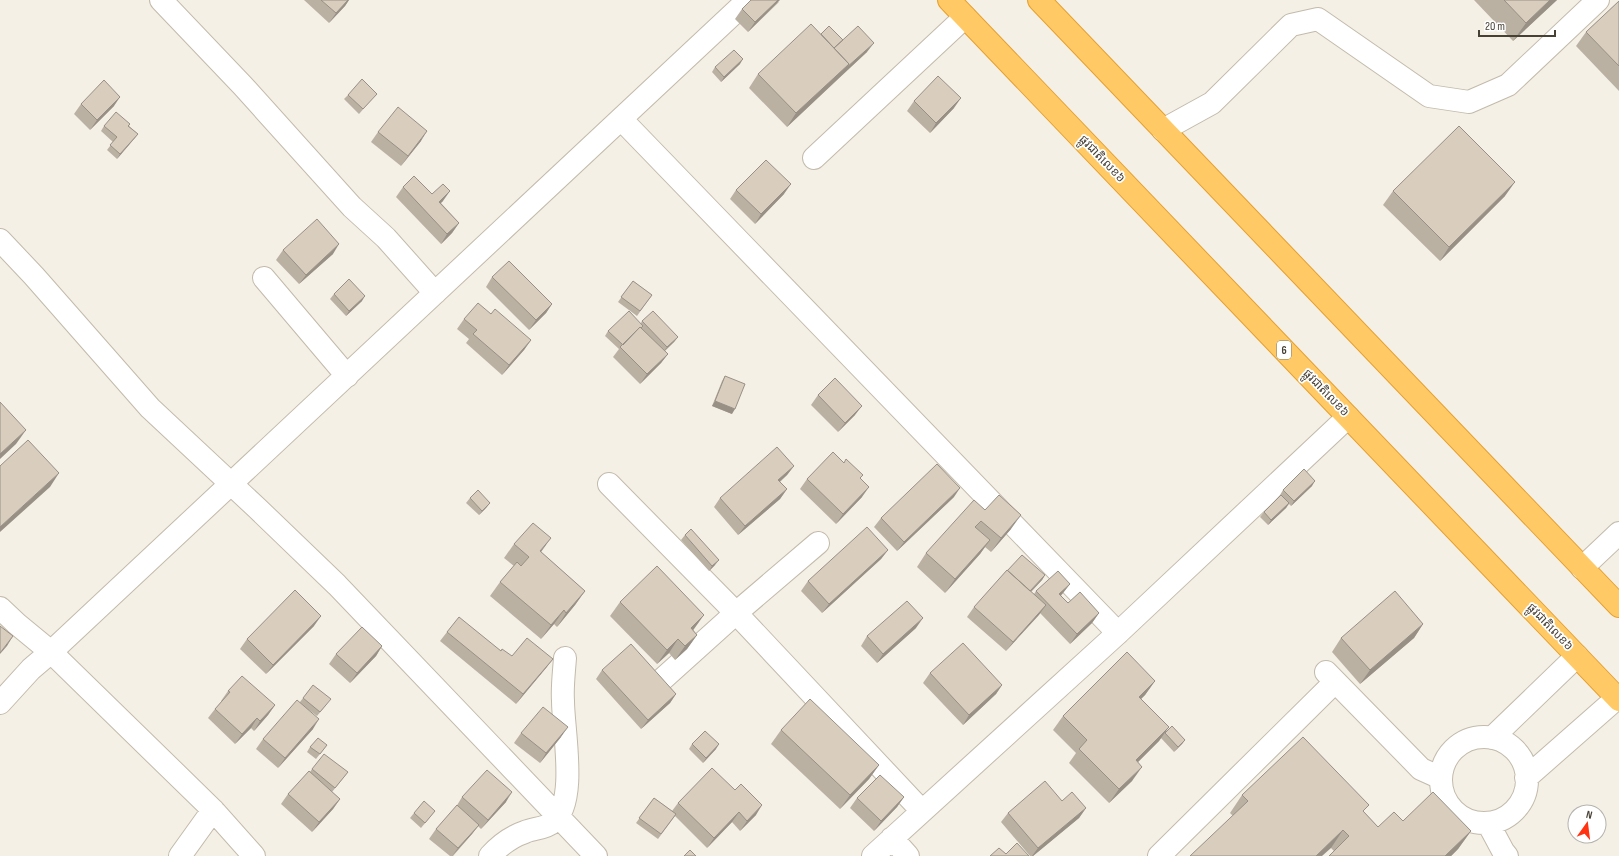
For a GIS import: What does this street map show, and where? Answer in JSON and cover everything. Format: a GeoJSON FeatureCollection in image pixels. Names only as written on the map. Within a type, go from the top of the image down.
{"type":"FeatureCollection","features":[{"type":"Feature","properties":{"kind":"highway","name":"ផ្លូវជាតិលេខ៦"},"geometry":{"type":"LineString","coordinates":[[949,0],[1618,699]]}},
{"type":"Feature","properties":{"kind":"highway"},"geometry":{"type":"LineString","coordinates":[[1039,0],[1619,606]]}},
{"type":"Feature","properties":{"kind":"street"},"geometry":{"type":"LineString","coordinates":[[160,0],[243,86],[352,207],[386,238],[435,293]]}},
{"type":"Feature","properties":{"kind":"street"},"geometry":{"type":"LineString","coordinates":[[0,703],[30,669],[51,652],[748,0]]}},
{"type":"Feature","properties":{"kind":"street"},"geometry":{"type":"LineString","coordinates":[[1163,130],[1212,103],[1291,25],[1318,19],[1429,96],[1469,102],[1508,85],[1598,0]]}},
{"type":"Feature","properties":{"kind":"street"},"geometry":{"type":"LineString","coordinates":[[814,158],[965,17]]}},
{"type":"Feature","properties":{"kind":"street"},"geometry":{"type":"LineString","coordinates":[[621,118],[1118,633]]}},
{"type":"Feature","properties":{"kind":"street"},"geometry":{"type":"LineString","coordinates":[[0,240],[34,276],[150,408],[337,585],[596,856]]}},
{"type":"Feature","properties":{"kind":"street"},"geometry":{"type":"LineString","coordinates":[[264,278],[347,376]]}},
{"type":"Feature","properties":{"kind":"street"},"geometry":{"type":"LineString","coordinates":[[873,856],[1118,633],[1348,417]]}},
{"type":"Feature","properties":{"kind":"street"},"geometry":{"type":"LineString","coordinates":[[610,484],[736,613],[922,811]]}},
{"type":"Feature","properties":{"kind":"street"},"geometry":{"type":"LineString","coordinates":[[1582,568],[1619,533]]}},
{"type":"Feature","properties":{"kind":"street"},"geometry":{"type":"LineString","coordinates":[[656,685],[736,613],[818,543]]}},
{"type":"Feature","properties":{"kind":"street"},"geometry":{"type":"LineString","coordinates":[[0,608],[51,652],[212,810],[254,856]]}},
{"type":"Feature","properties":{"kind":"street"},"geometry":{"type":"LineString","coordinates":[[1492,738],[1577,656]]}},
{"type":"Feature","properties":{"kind":"street"},"geometry":{"type":"LineString","coordinates":[[490,856],[511,838],[525,831],[542,828],[552,823],[559,816],[565,799],[568,773],[568,748],[562,700],[565,658]]}},
{"type":"Feature","properties":{"kind":"street"},"geometry":{"type":"LineString","coordinates":[[1159,856],[1331,677],[1421,770],[1441,778]]}},
{"type":"Feature","properties":{"kind":"street"},"geometry":{"type":"LineString","coordinates":[[1526,778],[1618,699]]}},
{"type":"Feature","properties":{"kind":"street"},"geometry":{"type":"LineString","coordinates":[[1492,738],[1504,742],[1513,749],[1521,759],[1526,770],[1526,778],[1525,794],[1519,805],[1511,814],[1500,820],[1488,823],[1476,822],[1464,818],[1454,812],[1446,802],[1442,790],[1441,778],[1443,766],[1457,746],[1468,740],[1492,738]]}},
{"type":"Feature","properties":{"kind":"street"},"geometry":{"type":"LineString","coordinates":[[180,856],[212,810]]}},
{"type":"Feature","properties":{"kind":"street"},"geometry":{"type":"LineString","coordinates":[[1488,823],[1507,856]]}},
{"type":"Feature","properties":{"kind":"street"},"geometry":{"type":"LineString","coordinates":[[892,838],[908,856]]}},
{"type":"Feature","properties":{"kind":"building"},"geometry":{"type":"Polygon","coordinates":[[[321,0],[348,0],[336,13],[321,0]]]}},
{"type":"Feature","properties":{"kind":"building"},"geometry":{"type":"Polygon","coordinates":[[[751,0],[778,0],[755,22],[742,9],[751,0]]]}},
{"type":"Feature","properties":{"kind":"building"},"geometry":{"type":"Polygon","coordinates":[[[1504,0],[1550,0],[1526,23],[1504,0]]]}},
{"type":"Feature","properties":{"kind":"building"},"geometry":{"type":"Polygon","coordinates":[[[1619,1],[1619,66],[1586,32],[1619,1]]]}},
{"type":"Feature","properties":{"kind":"building"},"geometry":{"type":"Polygon","coordinates":[[[811,24],[849,64],[796,113],[758,74],[811,24]]]}},
{"type":"Feature","properties":{"kind":"building"},"geometry":{"type":"Polygon","coordinates":[[[829,26],[843,40],[834,48],[821,34],[829,26]]]}},
{"type":"Feature","properties":{"kind":"building"},"geometry":{"type":"Polygon","coordinates":[[[858,26],[874,43],[846,68],[849,64],[834,48],[858,26]]]}},
{"type":"Feature","properties":{"kind":"building"},"geometry":{"type":"Polygon","coordinates":[[[734,50],[743,59],[724,77],[715,67],[734,50]]]}},
{"type":"Feature","properties":{"kind":"building"},"geometry":{"type":"Polygon","coordinates":[[[938,76],[961,98],[936,123],[914,101],[938,76]]]}},
{"type":"Feature","properties":{"kind":"building"},"geometry":{"type":"Polygon","coordinates":[[[362,79],[377,94],[363,109],[348,95],[362,79]]]}},
{"type":"Feature","properties":{"kind":"building"},"geometry":{"type":"Polygon","coordinates":[[[104,80],[120,97],[97,120],[81,104],[104,80]]]}},
{"type":"Feature","properties":{"kind":"building"},"geometry":{"type":"Polygon","coordinates":[[[398,107],[427,131],[408,156],[378,132],[398,107]]]}},
{"type":"Feature","properties":{"kind":"building"},"geometry":{"type":"Polygon","coordinates":[[[116,112],[130,124],[128,126],[138,134],[120,154],[110,145],[117,137],[104,126],[116,112]]]}},
{"type":"Feature","properties":{"kind":"building"},"geometry":{"type":"Polygon","coordinates":[[[1459,126],[1515,182],[1449,247],[1393,191],[1459,126]]]}},
{"type":"Feature","properties":{"kind":"building"},"geometry":{"type":"Polygon","coordinates":[[[766,160],[791,184],[761,214],[736,190],[766,160]]]}},
{"type":"Feature","properties":{"kind":"building"},"geometry":{"type":"Polygon","coordinates":[[[414,176],[432,194],[443,184],[450,191],[439,202],[459,223],[447,234],[403,187],[414,176]]]}},
{"type":"Feature","properties":{"kind":"building"},"geometry":{"type":"Polygon","coordinates":[[[317,219],[339,244],[306,275],[283,250],[317,219]]]}},
{"type":"Feature","properties":{"kind":"building"},"geometry":{"type":"Polygon","coordinates":[[[509,261],[552,304],[536,320],[492,277],[509,261]]]}},
{"type":"Feature","properties":{"kind":"building"},"geometry":{"type":"Polygon","coordinates":[[[349,279],[365,296],[349,311],[334,294],[349,279]]]}},
{"type":"Feature","properties":{"kind":"building"},"geometry":{"type":"Polygon","coordinates":[[[633,281],[652,295],[640,311],[621,297],[633,281]]]}},
{"type":"Feature","properties":{"kind":"building"},"geometry":{"type":"Polygon","coordinates":[[[478,303],[491,314],[495,309],[531,340],[509,365],[473,334],[477,330],[464,319],[478,303]]]}},
{"type":"Feature","properties":{"kind":"building"},"geometry":{"type":"Polygon","coordinates":[[[629,311],[643,326],[641,328],[640,327],[623,345],[608,331],[629,311]]]}},
{"type":"Feature","properties":{"kind":"building"},"geometry":{"type":"Polygon","coordinates":[[[653,311],[678,337],[667,347],[642,321],[653,311]]]}},
{"type":"Feature","properties":{"kind":"building"},"geometry":{"type":"Polygon","coordinates":[[[640,327],[668,354],[647,374],[620,347],[640,327]]]}},
{"type":"Feature","properties":{"kind":"building"},"geometry":{"type":"Polygon","coordinates":[[[725,376],[745,384],[735,409],[715,401],[725,376]]]}},
{"type":"Feature","properties":{"kind":"building"},"geometry":{"type":"Polygon","coordinates":[[[835,378],[862,406],[845,423],[818,395],[835,378]]]}},
{"type":"Feature","properties":{"kind":"building"},"geometry":{"type":"Polygon","coordinates":[[[0,402],[26,430],[0,454],[0,402]]]}},
{"type":"Feature","properties":{"kind":"building"},"geometry":{"type":"Polygon","coordinates":[[[28,440],[59,473],[0,527],[0,466],[28,440]]]}},
{"type":"Feature","properties":{"kind":"building"},"geometry":{"type":"Polygon","coordinates":[[[777,447],[794,466],[778,480],[787,489],[745,526],[720,498],[777,447]]]}},
{"type":"Feature","properties":{"kind":"building"},"geometry":{"type":"Polygon","coordinates":[[[833,452],[844,463],[846,459],[863,475],[860,478],[869,487],[843,514],[807,479],[833,452]]]}},
{"type":"Feature","properties":{"kind":"building"},"geometry":{"type":"Polygon","coordinates":[[[937,464],[960,488],[904,542],[881,518],[937,464]]]}},
{"type":"Feature","properties":{"kind":"building"},"geometry":{"type":"Polygon","coordinates":[[[1304,469],[1315,481],[1294,501],[1283,490],[1304,469]]]}},
{"type":"Feature","properties":{"kind":"building"},"geometry":{"type":"Polygon","coordinates":[[[478,490],[490,503],[482,511],[470,498],[478,490]]]}},
{"type":"Feature","properties":{"kind":"building"},"geometry":{"type":"Polygon","coordinates":[[[999,495],[1021,515],[1001,538],[981,521],[975,527],[990,540],[955,579],[926,553],[974,500],[985,510],[999,495]]]}},
{"type":"Feature","properties":{"kind":"building"},"geometry":{"type":"Polygon","coordinates":[[[1281,495],[1289,503],[1271,520],[1264,512],[1281,495]]]}},
{"type":"Feature","properties":{"kind":"building"},"geometry":{"type":"Polygon","coordinates":[[[533,523],[551,538],[540,551],[585,591],[566,613],[564,610],[551,625],[500,582],[517,562],[521,566],[529,557],[514,544],[533,523]]]}},
{"type":"Feature","properties":{"kind":"building"},"geometry":{"type":"Polygon","coordinates":[[[867,527],[888,550],[829,604],[808,581],[867,527]]]}},
{"type":"Feature","properties":{"kind":"building"},"geometry":{"type":"Polygon","coordinates":[[[691,529],[719,560],[712,566],[685,535],[691,529]]]}},
{"type":"Feature","properties":{"kind":"building"},"geometry":{"type":"Polygon","coordinates":[[[1022,555],[1045,575],[1030,591],[1008,570],[1022,555]]]}},
{"type":"Feature","properties":{"kind":"building"},"geometry":{"type":"Polygon","coordinates":[[[657,566],[704,615],[691,628],[697,635],[685,646],[678,639],[667,650],[620,602],[657,566]]]}},
{"type":"Feature","properties":{"kind":"building"},"geometry":{"type":"Polygon","coordinates":[[[1007,570],[1046,605],[1013,642],[974,607],[1007,570]]]}},
{"type":"Feature","properties":{"kind":"building"},"geometry":{"type":"Polygon","coordinates":[[[1058,571],[1070,584],[1059,594],[1068,603],[1080,592],[1099,613],[1077,634],[1036,591],[1058,571]]]}},
{"type":"Feature","properties":{"kind":"building"},"geometry":{"type":"Polygon","coordinates":[[[295,590],[321,616],[273,665],[247,639],[295,590]]]}},
{"type":"Feature","properties":{"kind":"building"},"geometry":{"type":"Polygon","coordinates":[[[1395,591],[1423,624],[1370,670],[1341,638],[1395,591]]]}},
{"type":"Feature","properties":{"kind":"building"},"geometry":{"type":"Polygon","coordinates":[[[907,601],[923,618],[883,654],[867,636],[907,601]]]}},
{"type":"Feature","properties":{"kind":"building"},"geometry":{"type":"Polygon","coordinates":[[[459,617],[501,651],[502,649],[512,656],[527,638],[553,659],[523,694],[447,632],[459,617]]]}},
{"type":"Feature","properties":{"kind":"building"},"geometry":{"type":"Polygon","coordinates":[[[0,626],[13,636],[0,653],[0,626]]]}},
{"type":"Feature","properties":{"kind":"building"},"geometry":{"type":"Polygon","coordinates":[[[362,627],[382,646],[357,673],[336,654],[362,627]]]}},
{"type":"Feature","properties":{"kind":"building"},"geometry":{"type":"Polygon","coordinates":[[[963,643],[1002,685],[969,715],[930,673],[963,643]]]}},
{"type":"Feature","properties":{"kind":"building"},"geometry":{"type":"Polygon","coordinates":[[[631,644],[676,694],[648,720],[602,670],[631,644]]]}},
{"type":"Feature","properties":{"kind":"building"},"geometry":{"type":"Polygon","coordinates":[[[1127,652],[1155,681],[1139,697],[1169,727],[1136,760],[1142,767],[1119,789],[1079,749],[1087,740],[1063,716],[1127,652]]]}},
{"type":"Feature","properties":{"kind":"building"},"geometry":{"type":"Polygon","coordinates":[[[242,676],[275,705],[260,721],[257,718],[242,734],[215,709],[230,692],[228,691],[242,676]]]}},
{"type":"Feature","properties":{"kind":"building"},"geometry":{"type":"Polygon","coordinates":[[[313,685],[331,699],[320,712],[303,698],[313,685]]]}},
{"type":"Feature","properties":{"kind":"building"},"geometry":{"type":"Polygon","coordinates":[[[810,699],[879,765],[850,795],[781,730],[810,699]]]}},
{"type":"Feature","properties":{"kind":"building"},"geometry":{"type":"Polygon","coordinates":[[[297,700],[319,719],[285,758],[263,739],[297,700]]]}},
{"type":"Feature","properties":{"kind":"building"},"geometry":{"type":"Polygon","coordinates":[[[543,707],[568,727],[546,753],[521,733],[543,707]]]}},
{"type":"Feature","properties":{"kind":"building"},"geometry":{"type":"Polygon","coordinates":[[[1172,726],[1185,740],[1178,747],[1165,733],[1172,726]]]}},
{"type":"Feature","properties":{"kind":"building"},"geometry":{"type":"Polygon","coordinates":[[[705,731],[719,744],[706,758],[692,744],[705,731]]]}},
{"type":"Feature","properties":{"kind":"building"},"geometry":{"type":"Polygon","coordinates":[[[1303,737],[1369,805],[1363,811],[1378,827],[1394,812],[1403,821],[1433,792],[1471,831],[1445,856],[1329,856],[1349,836],[1343,830],[1316,856],[1190,856],[1248,801],[1242,795],[1303,737]]]}},
{"type":"Feature","properties":{"kind":"building"},"geometry":{"type":"Polygon","coordinates":[[[318,738],[327,745],[320,754],[310,747],[318,738]]]}},
{"type":"Feature","properties":{"kind":"building"},"geometry":{"type":"Polygon","coordinates":[[[324,754],[348,772],[335,788],[312,769],[324,754]]]}},
{"type":"Feature","properties":{"kind":"building"},"geometry":{"type":"Polygon","coordinates":[[[712,768],[735,790],[741,784],[762,805],[747,821],[739,812],[714,838],[678,803],[712,768]]]}},
{"type":"Feature","properties":{"kind":"building"},"geometry":{"type":"Polygon","coordinates":[[[487,770],[512,792],[488,820],[462,797],[487,770]]]}},
{"type":"Feature","properties":{"kind":"building"},"geometry":{"type":"Polygon","coordinates":[[[309,771],[340,799],[319,822],[288,794],[309,771]]]}},
{"type":"Feature","properties":{"kind":"building"},"geometry":{"type":"Polygon","coordinates":[[[880,775],[904,797],[881,821],[857,798],[880,775]]]}},
{"type":"Feature","properties":{"kind":"building"},"geometry":{"type":"Polygon","coordinates":[[[1045,781],[1062,801],[1072,792],[1086,808],[1038,848],[1008,813],[1045,781]]]}},
{"type":"Feature","properties":{"kind":"building"},"geometry":{"type":"Polygon","coordinates":[[[654,798],[676,814],[661,834],[639,818],[654,798]]]}},
{"type":"Feature","properties":{"kind":"building"},"geometry":{"type":"Polygon","coordinates":[[[424,801],[435,811],[425,823],[414,813],[424,801]]]}},
{"type":"Feature","properties":{"kind":"building"},"geometry":{"type":"Polygon","coordinates":[[[457,805],[479,825],[458,848],[436,829],[457,805]]]}},
{"type":"Feature","properties":{"kind":"building"},"geometry":{"type":"Polygon","coordinates":[[[1017,843],[1029,856],[990,856],[999,848],[1006,854],[1017,843]]]}},
{"type":"Feature","properties":{"kind":"building"},"geometry":{"type":"Polygon","coordinates":[[[690,850],[696,856],[684,856],[690,850]]]}}]}
